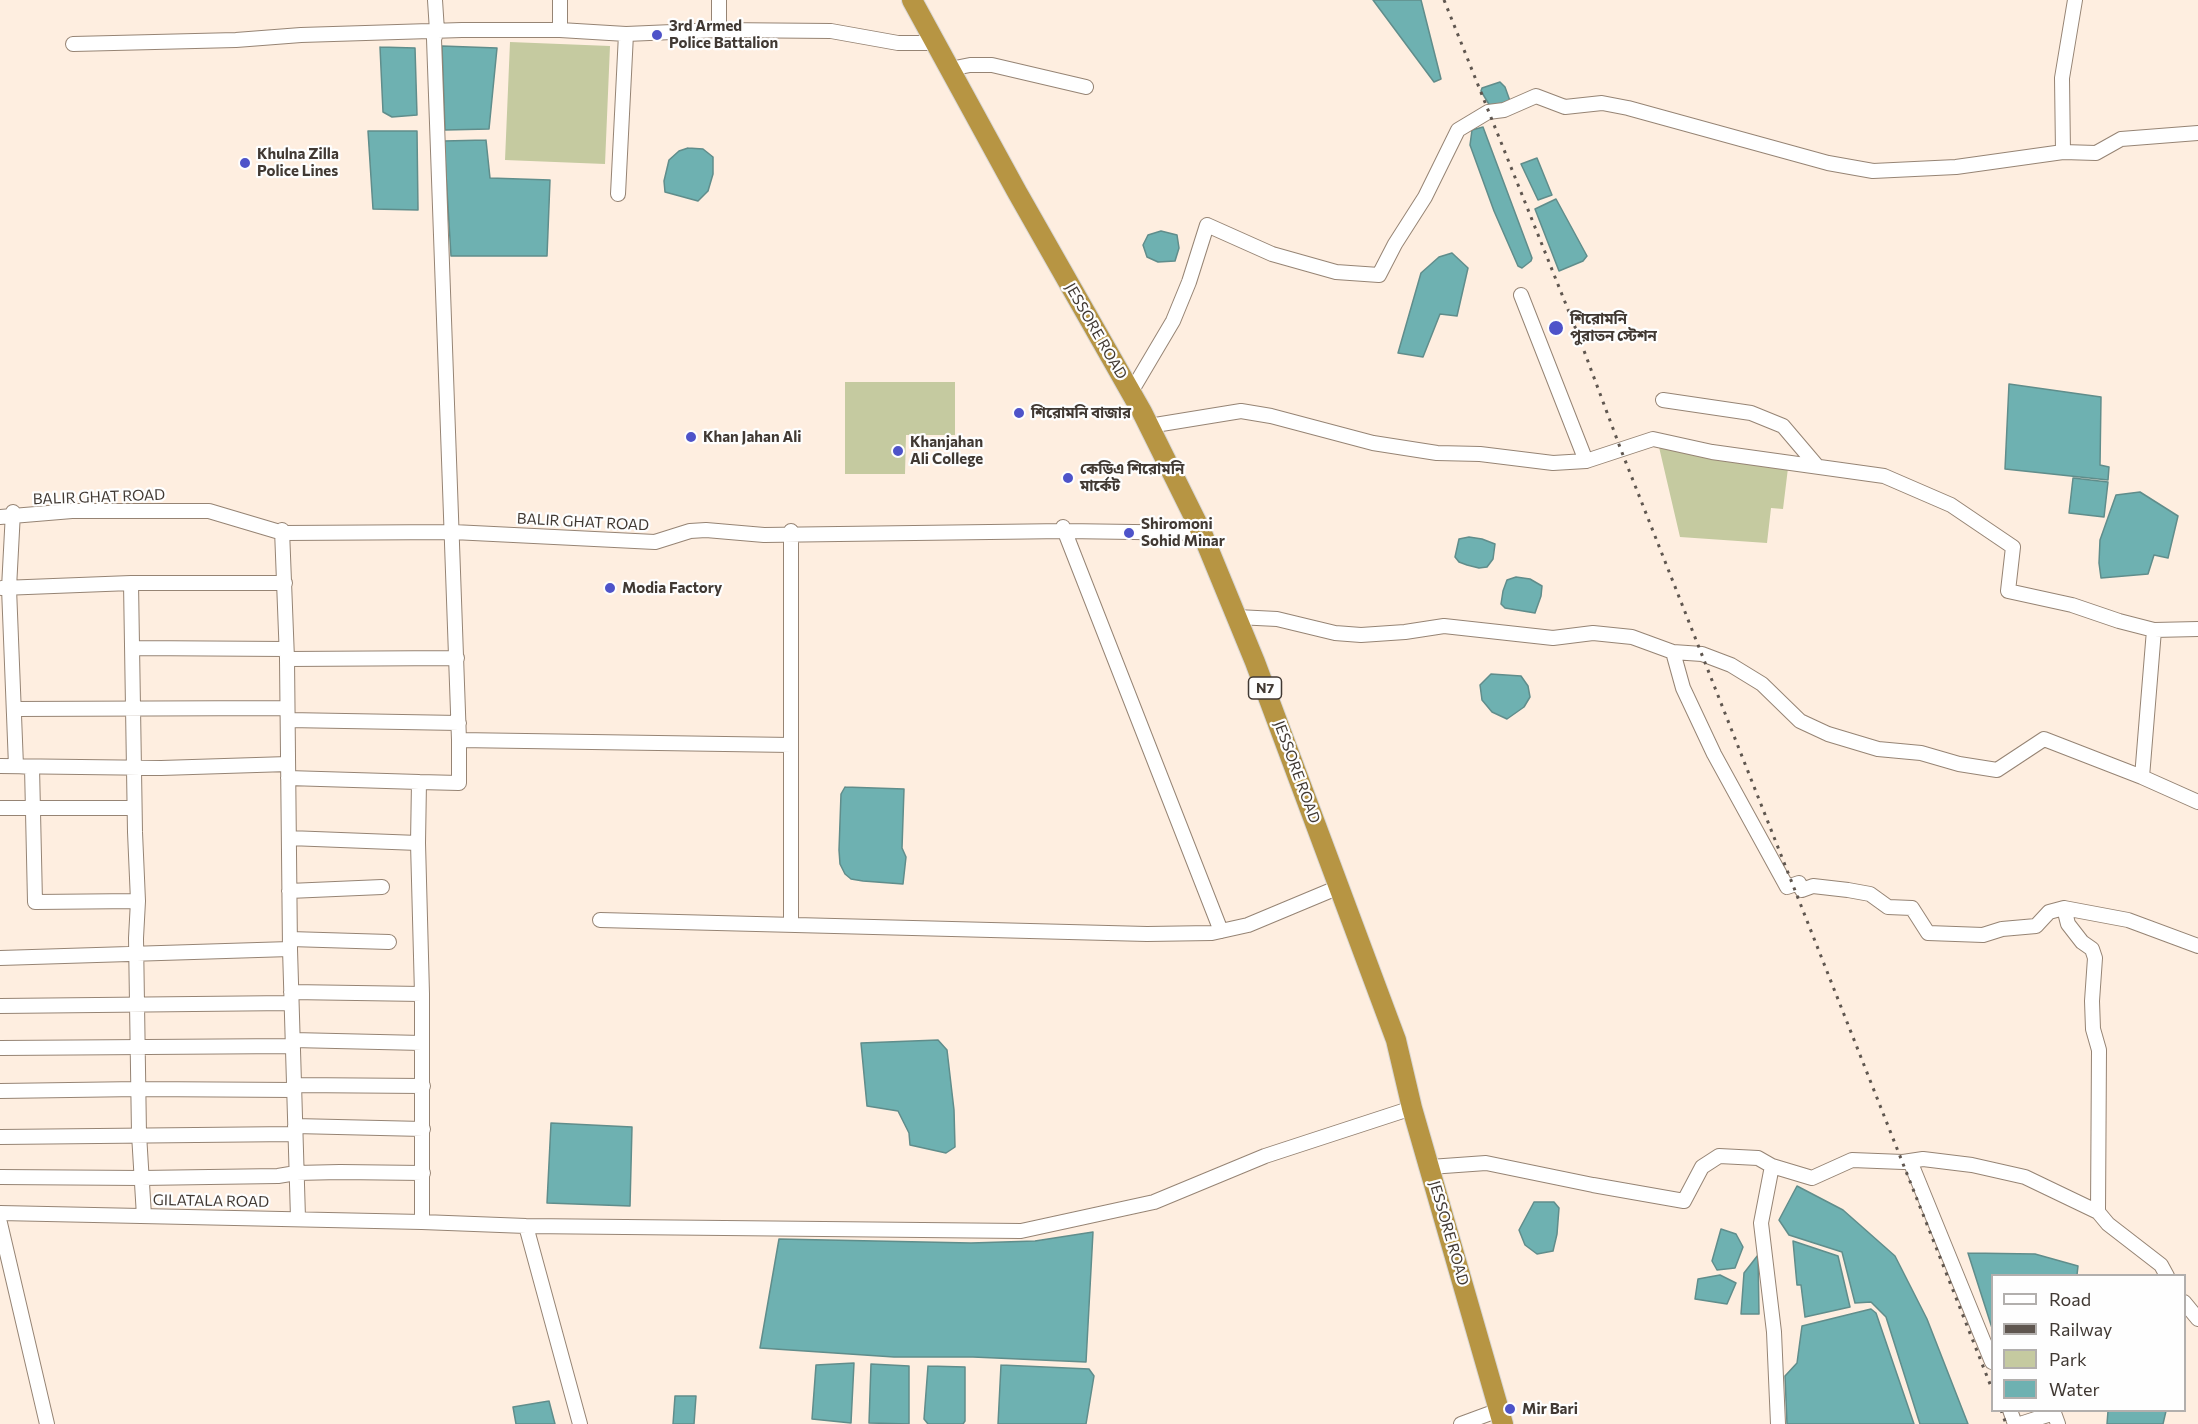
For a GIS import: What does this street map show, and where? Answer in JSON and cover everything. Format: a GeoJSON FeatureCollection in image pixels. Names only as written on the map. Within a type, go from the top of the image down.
{"type":"FeatureCollection","features":[{"type":"Feature","properties":{"kind":"highway","name":"JESSORE ROAD"},"geometry":{"type":"LineString","coordinates":[[912,0],[1149,426],[1201,532],[1237,617],[1396,1040],[1412,1108],[1501,1417]]}},
{"type":"Feature","properties":{"kind":"street"},"geometry":{"type":"LineString","coordinates":[[0,766],[288,771],[419,782],[459,783],[453,531],[434,39],[437,31],[435,0]]}},
{"type":"Feature","properties":{"kind":"street"},"geometry":{"type":"LineString","coordinates":[[560,0],[560,30]]}},
{"type":"Feature","properties":{"kind":"street"},"geometry":{"type":"LineString","coordinates":[[719,0],[719,30]]}},
{"type":"Feature","properties":{"kind":"street"},"geometry":{"type":"LineString","coordinates":[[2063,152],[2062,78],[2075,0]]}},
{"type":"Feature","properties":{"kind":"street"},"geometry":{"type":"LineString","coordinates":[[73,44],[236,40],[301,35],[437,31],[560,30],[626,34],[719,30],[831,31],[898,43],[935,43]]}},
{"type":"Feature","properties":{"kind":"street"},"geometry":{"type":"LineString","coordinates":[[618,194],[626,34]]}},
{"type":"Feature","properties":{"kind":"street"},"geometry":{"type":"LineString","coordinates":[[950,69],[970,65],[992,65],[1086,87]]}},
{"type":"Feature","properties":{"kind":"street"},"geometry":{"type":"LineString","coordinates":[[1131,392],[1173,321],[1189,282],[1207,225],[1272,254],[1336,272],[1379,275],[1395,244],[1425,197],[1458,130],[1488,112],[1504,110],[1536,96],[1565,107],[1602,103],[1628,108],[1828,163],[1873,171],[1956,167],[2063,152],[2096,153],[2121,139],[2198,133]]}},
{"type":"Feature","properties":{"kind":"street"},"geometry":{"type":"LineString","coordinates":[[1521,295],[1586,461]]}},
{"type":"Feature","properties":{"kind":"street"},"geometry":{"type":"LineString","coordinates":[[1663,400],[1751,412],[1784,426],[1817,466]]}},
{"type":"Feature","properties":{"kind":"street"},"geometry":{"type":"LineString","coordinates":[[1149,426],[1240,411],[1271,416],[1373,442],[1437,453],[1480,454],[1553,462],[1586,461],[1653,439],[1724,454],[1884,476],[1951,505],[2013,547],[2008,591],[2072,605],[2154,630],[2198,629]]}},
{"type":"Feature","properties":{"kind":"street","name":"BALIR GHAT ROAD"},"geometry":{"type":"LineString","coordinates":[[6,514],[70,507],[210,507],[283,532],[453,531],[654,539],[689,527],[791,533],[1064,529],[1201,532]]}},
{"type":"Feature","properties":{"kind":"street"},"geometry":{"type":"LineString","coordinates":[[6,514],[4,588],[14,709],[16,766]]}},
{"type":"Feature","properties":{"kind":"street"},"geometry":{"type":"LineString","coordinates":[[1064,529],[1221,931]]}},
{"type":"Feature","properties":{"kind":"street"},"geometry":{"type":"LineString","coordinates":[[283,532],[291,998],[298,1218]]}},
{"type":"Feature","properties":{"kind":"street"},"geometry":{"type":"LineString","coordinates":[[791,533],[791,925]]}},
{"type":"Feature","properties":{"kind":"street"},"geometry":{"type":"LineString","coordinates":[[4,588],[131,583],[285,583]]}},
{"type":"Feature","properties":{"kind":"street"},"geometry":{"type":"LineString","coordinates":[[131,583],[134,808],[138,901],[137,1006],[144,1216]]}},
{"type":"Feature","properties":{"kind":"street"},"geometry":{"type":"LineString","coordinates":[[1237,617],[1277,619],[1335,633],[1361,635],[1406,632],[1444,626],[1553,638],[1593,633],[1632,637],[1673,652],[1702,654],[1731,665],[1761,684],[1800,722],[1827,734],[1878,749],[1921,753],[1959,764],[1997,770],[2044,740],[2142,777],[2198,802]]}},
{"type":"Feature","properties":{"kind":"street"},"geometry":{"type":"LineString","coordinates":[[2142,777],[2154,630]]}},
{"type":"Feature","properties":{"kind":"street"},"geometry":{"type":"LineString","coordinates":[[132,648],[457,658]]}},
{"type":"Feature","properties":{"kind":"street"},"geometry":{"type":"LineString","coordinates":[[1673,652],[1683,688],[1714,754],[1787,887],[1799,883],[1802,890],[1813,886],[1870,894],[1888,907],[1912,908],[1928,933],[1983,935],[2002,929],[2036,926],[2049,912],[2064,908],[2128,920],[2198,946]]}},
{"type":"Feature","properties":{"kind":"street"},"geometry":{"type":"LineString","coordinates":[[14,709],[133,708],[459,723]]}},
{"type":"Feature","properties":{"kind":"street"},"geometry":{"type":"LineString","coordinates":[[459,740],[791,745]]}},
{"type":"Feature","properties":{"kind":"street"},"geometry":{"type":"LineString","coordinates":[[16,766],[32,768],[35,902],[138,901]]}},
{"type":"Feature","properties":{"kind":"street"},"geometry":{"type":"LineString","coordinates":[[419,782],[418,843],[423,1043],[422,1222]]}},
{"type":"Feature","properties":{"kind":"street"},"geometry":{"type":"LineString","coordinates":[[0,808],[134,808]]}},
{"type":"Feature","properties":{"kind":"street"},"geometry":{"type":"LineString","coordinates":[[289,838],[418,843]]}},
{"type":"Feature","properties":{"kind":"street"},"geometry":{"type":"LineString","coordinates":[[289,891],[382,887]]}},
{"type":"Feature","properties":{"kind":"street"},"geometry":{"type":"LineString","coordinates":[[600,920],[1147,934],[1212,933],[1248,925],[1339,887]]}},
{"type":"Feature","properties":{"kind":"street"},"geometry":{"type":"LineString","coordinates":[[2064,908],[2068,924],[2082,942],[2092,949],[2095,957],[2092,1001],[2093,1029],[2098,1050],[2100,1105],[2098,1212]]}},
{"type":"Feature","properties":{"kind":"street"},"geometry":{"type":"LineString","coordinates":[[0,958],[136,954],[290,944],[389,942]]}},
{"type":"Feature","properties":{"kind":"street"},"geometry":{"type":"LineString","coordinates":[[0,1006],[137,1006],[422,994]]}},
{"type":"Feature","properties":{"kind":"street"},"geometry":{"type":"LineString","coordinates":[[0,1048],[423,1043]]}},
{"type":"Feature","properties":{"kind":"street"},"geometry":{"type":"LineString","coordinates":[[0,1091],[423,1086]]}},
{"type":"Feature","properties":{"kind":"street","name":"GILATALA ROAD"},"geometry":{"type":"LineString","coordinates":[[0,1213],[298,1218],[526,1226],[1021,1231],[1154,1202],[1265,1156],[1412,1108]]}},
{"type":"Feature","properties":{"kind":"street"},"geometry":{"type":"LineString","coordinates":[[0,1137],[423,1129]]}},
{"type":"Feature","properties":{"kind":"street"},"geometry":{"type":"LineString","coordinates":[[1430,1167],[1486,1163],[1684,1201],[1702,1167],[1719,1156],[1758,1158],[1772,1166],[1812,1178],[1852,1160],[1910,1161],[1923,1159],[1972,1165],[2025,1177],[2098,1212],[2108,1224],[2161,1265],[2166,1274]]}},
{"type":"Feature","properties":{"kind":"street"},"geometry":{"type":"LineString","coordinates":[[1910,1161],[1991,1360]]}},
{"type":"Feature","properties":{"kind":"street"},"geometry":{"type":"LineString","coordinates":[[1772,1166],[1761,1223],[1774,1332],[1778,1424]]}},
{"type":"Feature","properties":{"kind":"street"},"geometry":{"type":"LineString","coordinates":[[0,1177],[141,1178],[278,1176],[296,1173],[423,1173]]}},
{"type":"Feature","properties":{"kind":"street"},"geometry":{"type":"LineString","coordinates":[[0,1223],[47,1424]]}},
{"type":"Feature","properties":{"kind":"street"},"geometry":{"type":"LineString","coordinates":[[526,1226],[580,1424]]}},
{"type":"Feature","properties":{"kind":"street"},"geometry":{"type":"LineString","coordinates":[[2186,1304],[2198,1319]]}},
{"type":"Feature","properties":{"kind":"street"},"geometry":{"type":"LineString","coordinates":[[2018,1424],[2054,1413],[2058,1424]]}},
{"type":"Feature","properties":{"kind":"street"},"geometry":{"type":"LineString","coordinates":[[1461,1424],[1501,1417]]}},
{"type":"Feature","properties":{"kind":"green space"},"geometry":{"type":"Polygon","coordinates":[[[510,42],[610,46],[605,164],[505,160],[510,42]]]}},
{"type":"Feature","properties":{"kind":"green space"},"geometry":{"type":"Polygon","coordinates":[[[845,382],[955,382],[955,435],[906,435],[905,474],[845,474],[845,382]]]}},
{"type":"Feature","properties":{"kind":"green space"},"geometry":{"type":"Polygon","coordinates":[[[1659,447],[1788,468],[1783,509],[1771,508],[1767,543],[1680,537],[1659,447]]]}},
{"type":"Feature","properties":{"kind":"water"},"geometry":{"type":"Polygon","coordinates":[[[1373,0],[1421,0],[1441,79],[1434,82],[1373,0]]]}},
{"type":"Feature","properties":{"kind":"water"},"geometry":{"type":"Polygon","coordinates":[[[442,46],[497,48],[489,129],[445,130],[442,46]]]}},
{"type":"Feature","properties":{"kind":"water"},"geometry":{"type":"Polygon","coordinates":[[[380,47],[415,48],[417,115],[392,117],[383,112],[380,47]]]}},
{"type":"Feature","properties":{"kind":"water"},"geometry":{"type":"Polygon","coordinates":[[[1500,82],[1505,87],[1510,101],[1507,104],[1490,106],[1481,91],[1482,88],[1500,82]]]}},
{"type":"Feature","properties":{"kind":"water"},"geometry":{"type":"Polygon","coordinates":[[[1483,127],[1532,258],[1522,268],[1518,266],[1494,211],[1470,145],[1472,130],[1483,127]]]}},
{"type":"Feature","properties":{"kind":"water"},"geometry":{"type":"Polygon","coordinates":[[[368,131],[417,131],[418,210],[373,209],[368,131]]]}},
{"type":"Feature","properties":{"kind":"water"},"geometry":{"type":"Polygon","coordinates":[[[486,140],[490,178],[550,180],[547,256],[451,256],[444,141],[486,140]]]}},
{"type":"Feature","properties":{"kind":"water"},"geometry":{"type":"Polygon","coordinates":[[[688,148],[703,149],[713,157],[713,174],[708,191],[698,201],[665,192],[664,181],[669,160],[679,151],[688,148]]]}},
{"type":"Feature","properties":{"kind":"water"},"geometry":{"type":"Polygon","coordinates":[[[1537,158],[1552,195],[1538,200],[1521,164],[1537,158]]]}},
{"type":"Feature","properties":{"kind":"water"},"geometry":{"type":"Polygon","coordinates":[[[1556,199],[1587,256],[1583,261],[1559,271],[1535,209],[1556,199]]]}},
{"type":"Feature","properties":{"kind":"water"},"geometry":{"type":"Polygon","coordinates":[[[1161,231],[1177,235],[1179,248],[1175,261],[1158,262],[1147,257],[1143,245],[1148,235],[1161,231]]]}},
{"type":"Feature","properties":{"kind":"water"},"geometry":{"type":"Polygon","coordinates":[[[1452,253],[1468,268],[1457,316],[1440,314],[1423,357],[1398,353],[1421,273],[1439,257],[1452,253]]]}},
{"type":"Feature","properties":{"kind":"water"},"geometry":{"type":"Polygon","coordinates":[[[2009,384],[2101,397],[2100,465],[2109,467],[2108,480],[2005,469],[2009,384]]]}},
{"type":"Feature","properties":{"kind":"water"},"geometry":{"type":"Polygon","coordinates":[[[2073,478],[2108,482],[2104,517],[2069,513],[2073,478]]]}},
{"type":"Feature","properties":{"kind":"water"},"geometry":{"type":"Polygon","coordinates":[[[2140,492],[2178,516],[2168,558],[2154,555],[2148,574],[2101,578],[2100,540],[2116,495],[2140,492]]]}},
{"type":"Feature","properties":{"kind":"water"},"geometry":{"type":"Polygon","coordinates":[[[1469,537],[1495,544],[1493,559],[1487,567],[1467,565],[1459,562],[1455,557],[1459,539],[1469,537]]]}},
{"type":"Feature","properties":{"kind":"water"},"geometry":{"type":"Polygon","coordinates":[[[1516,577],[1530,579],[1542,586],[1535,613],[1505,608],[1501,604],[1507,580],[1516,577]]]}},
{"type":"Feature","properties":{"kind":"water"},"geometry":{"type":"Polygon","coordinates":[[[1491,674],[1521,676],[1528,686],[1530,697],[1524,707],[1507,719],[1492,712],[1482,700],[1480,685],[1491,674]]]}},
{"type":"Feature","properties":{"kind":"water"},"geometry":{"type":"Polygon","coordinates":[[[845,787],[904,789],[902,848],[906,857],[903,884],[851,879],[845,874],[840,864],[839,850],[841,794],[845,787]]]}},
{"type":"Feature","properties":{"kind":"water"},"geometry":{"type":"Polygon","coordinates":[[[938,1040],[947,1050],[954,1110],[955,1147],[946,1153],[910,1145],[909,1133],[898,1111],[867,1106],[861,1043],[938,1040]]]}},
{"type":"Feature","properties":{"kind":"water"},"geometry":{"type":"Polygon","coordinates":[[[551,1123],[632,1127],[630,1206],[547,1203],[551,1123]]]}},
{"type":"Feature","properties":{"kind":"water"},"geometry":{"type":"Polygon","coordinates":[[[1797,1186],[1843,1210],[1895,1256],[1927,1319],[1968,1424],[1920,1424],[1886,1317],[1871,1302],[1855,1303],[1842,1252],[1789,1235],[1779,1220],[1797,1186]]]}},
{"type":"Feature","properties":{"kind":"water"},"geometry":{"type":"Polygon","coordinates":[[[1534,1202],[1554,1202],[1559,1208],[1553,1251],[1537,1254],[1525,1245],[1519,1230],[1534,1202]]]}},
{"type":"Feature","properties":{"kind":"water"},"geometry":{"type":"Polygon","coordinates":[[[1721,1229],[1736,1234],[1743,1247],[1735,1268],[1717,1270],[1712,1261],[1721,1229]]]}},
{"type":"Feature","properties":{"kind":"water"},"geometry":{"type":"Polygon","coordinates":[[[1093,1232],[1086,1362],[973,1357],[894,1357],[760,1348],[779,1239],[971,1243],[1035,1241],[1093,1232]]]}},
{"type":"Feature","properties":{"kind":"water"},"geometry":{"type":"Polygon","coordinates":[[[1793,1241],[1838,1256],[1850,1307],[1805,1317],[1801,1285],[1797,1285],[1793,1241]]]}},
{"type":"Feature","properties":{"kind":"water"},"geometry":{"type":"Polygon","coordinates":[[[1968,1253],[2035,1254],[2078,1266],[2077,1274],[1991,1274],[1991,1325],[1968,1253]]]}},
{"type":"Feature","properties":{"kind":"water"},"geometry":{"type":"Polygon","coordinates":[[[1758,1255],[1759,1314],[1741,1314],[1744,1273],[1758,1255]]]}},
{"type":"Feature","properties":{"kind":"water"},"geometry":{"type":"Polygon","coordinates":[[[1720,1275],[1736,1283],[1727,1304],[1695,1299],[1698,1279],[1720,1275]]]}},
{"type":"Feature","properties":{"kind":"water"},"geometry":{"type":"Polygon","coordinates":[[[1871,1309],[1876,1313],[1914,1424],[1787,1424],[1785,1376],[1797,1363],[1802,1326],[1871,1309]]]}},
{"type":"Feature","properties":{"kind":"water"},"geometry":{"type":"Polygon","coordinates":[[[854,1363],[851,1423],[812,1419],[816,1365],[854,1363]]]}},
{"type":"Feature","properties":{"kind":"water"},"geometry":{"type":"Polygon","coordinates":[[[871,1364],[909,1366],[909,1424],[869,1423],[871,1364]]]}},
{"type":"Feature","properties":{"kind":"water"},"geometry":{"type":"Polygon","coordinates":[[[1001,1365],[1089,1369],[1094,1376],[1086,1424],[998,1424],[1001,1365]]]}},
{"type":"Feature","properties":{"kind":"water"},"geometry":{"type":"Polygon","coordinates":[[[928,1366],[965,1367],[965,1421],[963,1424],[928,1424],[924,1419],[928,1366]]]}},
{"type":"Feature","properties":{"kind":"water"},"geometry":{"type":"Polygon","coordinates":[[[675,1396],[696,1396],[694,1424],[673,1424],[675,1396]]]}},
{"type":"Feature","properties":{"kind":"water"},"geometry":{"type":"Polygon","coordinates":[[[549,1401],[555,1424],[516,1424],[513,1407],[549,1401]]]}},
{"type":"Feature","properties":{"kind":"water"},"geometry":{"type":"Polygon","coordinates":[[[2108,1412],[2166,1412],[2163,1424],[2107,1424],[2108,1412]]]}},
{"type":"Feature","properties":{"kind":"railway"},"geometry":{"type":"LineString","coordinates":[[1444,0],[1577,332],[1621,450],[1991,1386]]}},
{"type":"Feature","properties":{"kind":"railway"},"geometry":{"type":"LineString","coordinates":[[2002,1412],[2006,1424]]}},
{"type":"Feature","properties":{"kind":"place","name":"3rd Armed Police Battalion"},"geometry":{"type":"Point","coordinates":[657,35]}},
{"type":"Feature","properties":{"kind":"place","name":"Khulna Zilla Police Lines"},"geometry":{"type":"Point","coordinates":[245,163]}},
{"type":"Feature","properties":{"kind":"place","name":"শিরোমনি পুরাতন স্টেশন"},"geometry":{"type":"Point","coordinates":[1556,328]}},
{"type":"Feature","properties":{"kind":"place","name":"শিরোমনি বাজার"},"geometry":{"type":"Point","coordinates":[1019,413]}},
{"type":"Feature","properties":{"kind":"place","name":"Khan Jahan Ali"},"geometry":{"type":"Point","coordinates":[691,437]}},
{"type":"Feature","properties":{"kind":"place","name":"Khanjahan Ali College"},"geometry":{"type":"Point","coordinates":[898,451]}},
{"type":"Feature","properties":{"kind":"place","name":"কেডিএ শিরোমনি মার্কেট"},"geometry":{"type":"Point","coordinates":[1068,478]}},
{"type":"Feature","properties":{"kind":"place","name":"Shiromoni Sohid Minar"},"geometry":{"type":"Point","coordinates":[1129,533]}},
{"type":"Feature","properties":{"kind":"place","name":"Modia Factory"},"geometry":{"type":"Point","coordinates":[610,588]}},
{"type":"Feature","properties":{"kind":"place","name":"Mir Bari"},"geometry":{"type":"Point","coordinates":[1510,1409]}}]}
